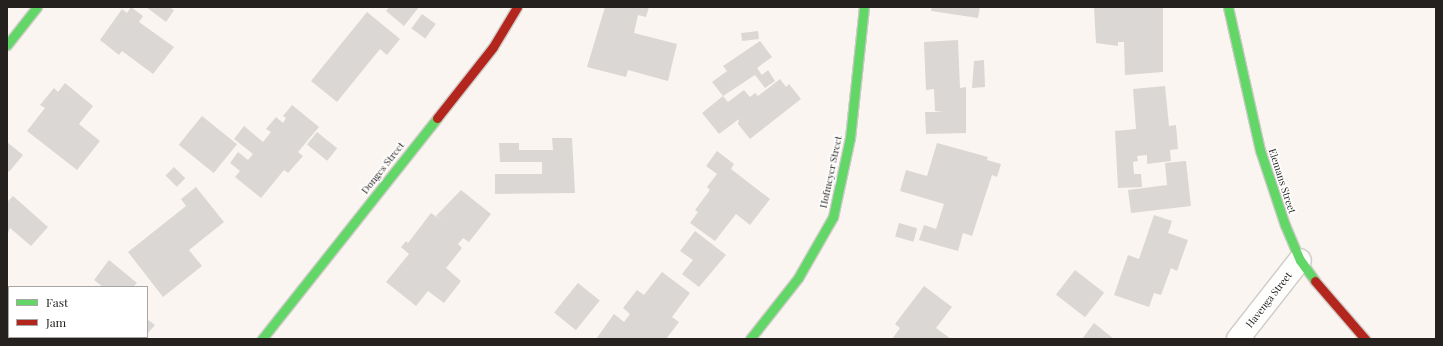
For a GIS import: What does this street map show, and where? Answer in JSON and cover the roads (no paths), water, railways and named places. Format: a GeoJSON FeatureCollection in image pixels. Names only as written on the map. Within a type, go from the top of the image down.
{"type":"FeatureCollection","features":[{"type":"Feature","properties":{"kind":"street"},"geometry":{"type":"LineString","coordinates":[[7,45],[37,7]]}},
{"type":"Feature","properties":{"kind":"street","name":"Donges Street"},"geometry":{"type":"LineString","coordinates":[[262,339],[493,47],[517,7]]}},
{"type":"Feature","properties":{"kind":"street","name":"Hofmeyer Street"},"geometry":{"type":"LineString","coordinates":[[750,339],[798,278],[833,217],[850,138],[864,7]]}},
{"type":"Feature","properties":{"kind":"street","name":"Elemans Street"},"geometry":{"type":"LineString","coordinates":[[1228,7],[1260,150],[1285,225],[1300,260],[1320,288],[1365,339]]}},
{"type":"Feature","properties":{"kind":"street","name":"Havenga Street"},"geometry":{"type":"LineString","coordinates":[[1238,339],[1300,260]]}}]}
